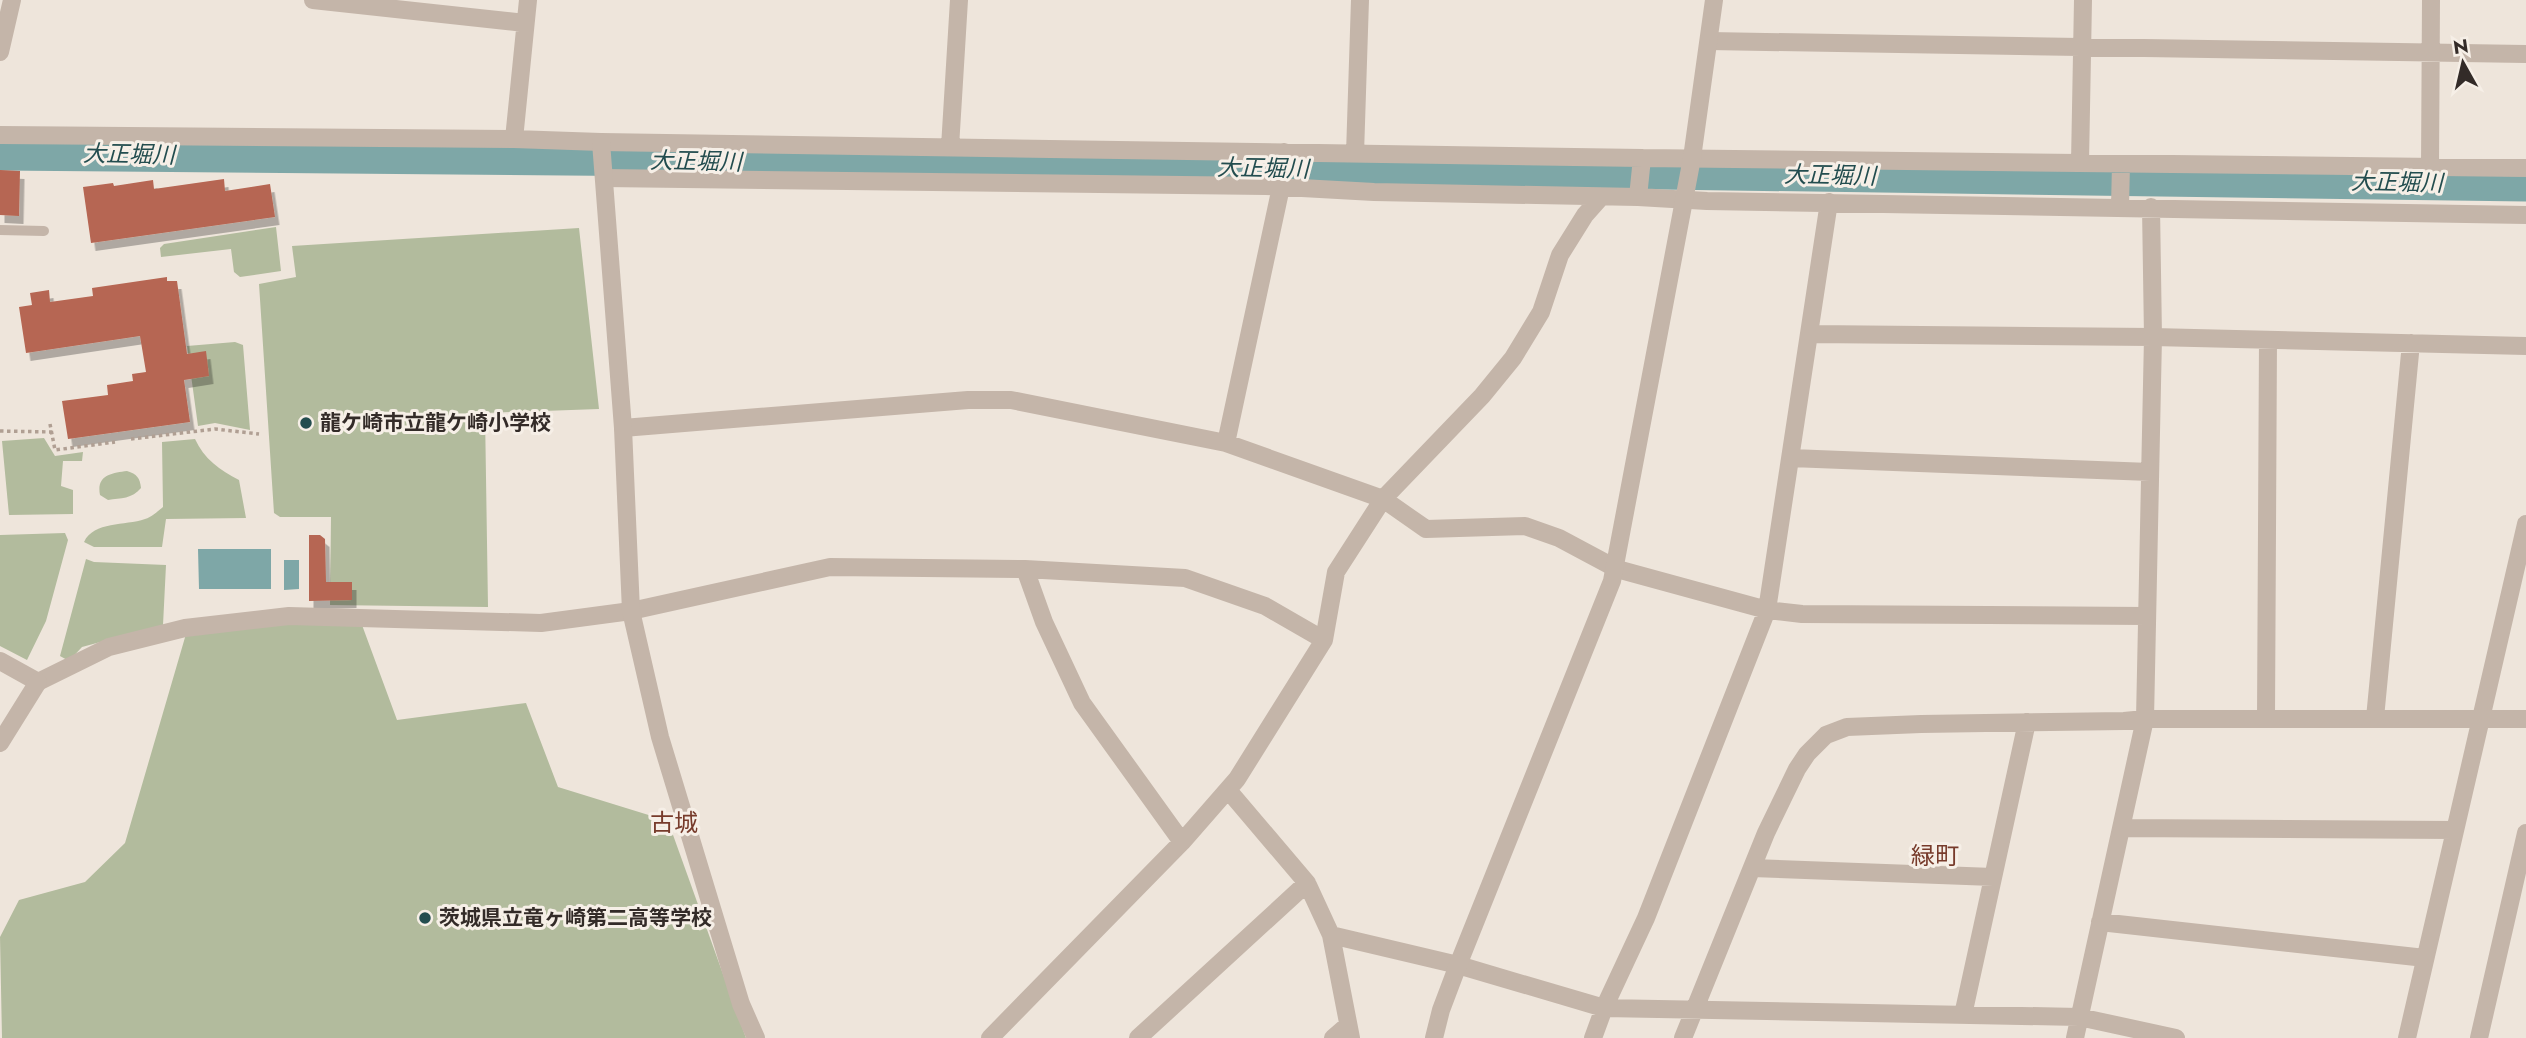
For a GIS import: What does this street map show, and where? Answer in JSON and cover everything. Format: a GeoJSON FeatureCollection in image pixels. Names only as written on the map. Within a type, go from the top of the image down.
{"type":"FeatureCollection","features":[{"type":"Feature","properties":{"kind":"street"},"geometry":{"type":"LineString","coordinates":[[0,52],[12,0]]}},
{"type":"Feature","properties":{"kind":"street"},"geometry":{"type":"LineString","coordinates":[[313,0],[352,2],[526,23]]}},
{"type":"Feature","properties":{"kind":"street"},"geometry":{"type":"LineString","coordinates":[[514,139],[528,0]]}},
{"type":"Feature","properties":{"kind":"street"},"geometry":{"type":"LineString","coordinates":[[950,147],[959,0]]}},
{"type":"Feature","properties":{"kind":"street"},"geometry":{"type":"LineString","coordinates":[[1355,154],[1360,0]]}},
{"type":"Feature","properties":{"kind":"street"},"geometry":{"type":"LineString","coordinates":[[1434,1038],[1458,965],[1612,581],[1692,158],[1714,0]]}},
{"type":"Feature","properties":{"kind":"street"},"geometry":{"type":"LineString","coordinates":[[2080,163],[2083,0]]}},
{"type":"Feature","properties":{"kind":"street"},"geometry":{"type":"LineString","coordinates":[[2430,167],[2431,0]]}},
{"type":"Feature","properties":{"kind":"street"},"geometry":{"type":"LineString","coordinates":[[1709,41],[2526,54]]}},
{"type":"Feature","properties":{"kind":"street"},"geometry":{"type":"LineString","coordinates":[[0,135],[514,139],[1283,156],[1355,154],[2080,163],[2121,167],[2526,168]]}},
{"type":"Feature","properties":{"kind":"street"},"geometry":{"type":"LineString","coordinates":[[601,142],[622,428],[631,611],[660,737],[741,1004],[756,1038]]}},
{"type":"Feature","properties":{"kind":"street"},"geometry":{"type":"LineString","coordinates":[[1226,443],[1281,184],[1283,156]]}},
{"type":"Feature","properties":{"kind":"street"},"geometry":{"type":"LineString","coordinates":[[1638,194],[1642,158]]}},
{"type":"Feature","properties":{"kind":"street"},"geometry":{"type":"LineString","coordinates":[[2120,203],[2121,167]]}},
{"type":"Feature","properties":{"kind":"street"},"geometry":{"type":"LineString","coordinates":[[604,178],[1281,184],[1374,192],[1601,197],[1638,194],[1684,200],[2120,203],[2151,207],[2526,215]]}},
{"type":"Feature","properties":{"kind":"street"},"geometry":{"type":"LineString","coordinates":[[990,1038],[1182,842],[1237,779],[1324,640],[1336,572],[1383,499],[1482,396],[1513,358],[1541,312],[1560,255],[1585,215],[1601,197]]}},
{"type":"Feature","properties":{"kind":"street"},"geometry":{"type":"LineString","coordinates":[[1593,1038],[1646,918],[1767,610],[1829,202]]}},
{"type":"Feature","properties":{"kind":"street"},"geometry":{"type":"LineString","coordinates":[[2075,1038],[2144,719],[2152,337],[2151,207]]}},
{"type":"Feature","properties":{"kind":"street"},"geometry":{"type":"LineString","coordinates":[[1810,334],[2152,337],[2526,345]]}},
{"type":"Feature","properties":{"kind":"street"},"geometry":{"type":"LineString","coordinates":[[2266,718],[2268,340]]}},
{"type":"Feature","properties":{"kind":"street"},"geometry":{"type":"LineString","coordinates":[[2375,718],[2411,343]]}},
{"type":"Feature","properties":{"kind":"street"},"geometry":{"type":"LineString","coordinates":[[622,428],[968,400],[1011,400],[1226,443],[1383,499],[1426,529],[1525,526],[1559,538],[1615,568],[1767,610],[1802,614],[2147,616]]}},
{"type":"Feature","properties":{"kind":"street"},"geometry":{"type":"LineString","coordinates":[[1791,458],[2150,472]]}},
{"type":"Feature","properties":{"kind":"street"},"geometry":{"type":"LineString","coordinates":[[2407,1038],[2526,524]]}},
{"type":"Feature","properties":{"kind":"street"},"geometry":{"type":"LineString","coordinates":[[0,743],[38,682],[109,647],[198,627],[289,616],[541,623],[631,611],[830,567],[1025,569],[1185,578],[1265,606],[1324,640]]}},
{"type":"Feature","properties":{"kind":"street"},"geometry":{"type":"LineString","coordinates":[[1025,569],[1044,622],[1082,703],[1182,842]]}},
{"type":"Feature","properties":{"kind":"street"},"geometry":{"type":"LineString","coordinates":[[0,661],[38,682]]}},
{"type":"Feature","properties":{"kind":"street"},"geometry":{"type":"LineString","coordinates":[[1683,1038],[1752,868],[1797,769],[1807,754],[1826,735],[1847,727],[2144,719],[2526,719]]}},
{"type":"Feature","properties":{"kind":"street"},"geometry":{"type":"LineString","coordinates":[[1963,1015],[2027,722]]}},
{"type":"Feature","properties":{"kind":"street"},"geometry":{"type":"LineString","coordinates":[[1228,790],[1307,883],[1331,935],[1350,1032],[1333,1038]]}},
{"type":"Feature","properties":{"kind":"street"},"geometry":{"type":"LineString","coordinates":[[2120,828],[2455,830]]}},
{"type":"Feature","properties":{"kind":"street"},"geometry":{"type":"LineString","coordinates":[[2479,1038],[2526,833]]}},
{"type":"Feature","properties":{"kind":"street"},"geometry":{"type":"LineString","coordinates":[[1752,868],[1993,877]]}},
{"type":"Feature","properties":{"kind":"street"},"geometry":{"type":"LineString","coordinates":[[1144,1035],[1307,883]]}},
{"type":"Feature","properties":{"kind":"street"},"geometry":{"type":"LineString","coordinates":[[2100,922],[2425,958]]}},
{"type":"Feature","properties":{"kind":"street"},"geometry":{"type":"LineString","coordinates":[[1331,935],[1458,965],[1604,1008],[2080,1017],[2176,1038]]}},
{"type":"Feature","properties":{"kind":"lane"},"geometry":{"type":"LineString","coordinates":[[0,230],[44,231]]}},
{"type":"Feature","properties":{"kind":"path"},"geometry":{"type":"LineString","coordinates":[[50,424],[55,450],[115,442]]}},
{"type":"Feature","properties":{"kind":"path"},"geometry":{"type":"LineString","coordinates":[[131,439],[215,429],[259,434]]}},
{"type":"Feature","properties":{"kind":"path"},"geometry":{"type":"LineString","coordinates":[[0,431],[52,432]]}},
{"type":"Feature","properties":{"kind":"green space"},"geometry":{"type":"Polygon","coordinates":[[[276,227],[281,271],[240,277],[234,272],[231,249],[161,257],[160,248],[164,244],[276,227]]]}},
{"type":"Feature","properties":{"kind":"green space"},"geometry":{"type":"Polygon","coordinates":[[[579,228],[599,409],[485,413],[488,607],[330,605],[331,517],[280,517],[274,513],[259,284],[296,277],[292,246],[579,228]]]}},
{"type":"Feature","properties":{"kind":"green space"},"geometry":{"type":"Polygon","coordinates":[[[235,342],[243,345],[250,430],[215,423],[198,426],[187,346],[235,342]]]}},
{"type":"Feature","properties":{"kind":"green space"},"geometry":{"type":"Polygon","coordinates":[[[44,438],[55,456],[83,452],[82,461],[63,461],[61,486],[73,490],[73,514],[9,515],[2,441],[44,438]]]}},
{"type":"Feature","properties":{"kind":"green space"},"geometry":{"type":"Polygon","coordinates":[[[195,439],[213,463],[239,480],[246,518],[166,519],[162,547],[94,547],[84,542],[89,535],[102,527],[145,519],[163,507],[162,442],[195,439]]]}},
{"type":"Feature","properties":{"kind":"green space"},"geometry":{"type":"Polygon","coordinates":[[[127,471],[139,479],[141,488],[138,492],[108,500],[100,495],[100,483],[106,476],[127,471]]]}},
{"type":"Feature","properties":{"kind":"green space"},"geometry":{"type":"Polygon","coordinates":[[[65,533],[68,540],[46,621],[27,660],[0,646],[0,535],[65,533]]]}},
{"type":"Feature","properties":{"kind":"green space"},"geometry":{"type":"Polygon","coordinates":[[[86,559],[94,562],[166,565],[163,625],[82,647],[69,661],[60,656],[86,559]]]}},
{"type":"Feature","properties":{"kind":"green space"},"geometry":{"type":"Polygon","coordinates":[[[298,620],[362,625],[397,720],[526,703],[558,787],[668,821],[746,1038],[2,1038],[0,937],[19,900],[85,882],[125,843],[186,634],[298,620]]]}},
{"type":"Feature","properties":{"kind":"water"},"geometry":{"type":"Polygon","coordinates":[[[198,549],[271,549],[271,589],[199,589],[198,549]]]}},
{"type":"Feature","properties":{"kind":"water"},"geometry":{"type":"Polygon","coordinates":[[[284,560],[299,560],[299,589],[284,590],[284,560]]]}},
{"type":"Feature","properties":{"kind":"building"},"geometry":{"type":"Polygon","coordinates":[[[0,170],[20,171],[19,216],[0,215],[0,170]]]}},
{"type":"Feature","properties":{"kind":"building"},"geometry":{"type":"Polygon","coordinates":[[[224,179],[225,191],[270,184],[275,217],[91,243],[83,187],[153,180],[154,189],[224,179]]]}},
{"type":"Feature","properties":{"kind":"building"},"geometry":{"type":"Polygon","coordinates":[[[167,277],[167,281],[177,281],[187,354],[206,351],[209,376],[184,380],[190,422],[68,439],[62,401],[108,395],[107,385],[133,381],[132,374],[146,372],[140,336],[26,353],[19,307],[32,305],[30,293],[49,290],[50,302],[93,296],[92,288],[167,277]]]}},
{"type":"Feature","properties":{"kind":"building"},"geometry":{"type":"Polygon","coordinates":[[[309,535],[320,535],[325,539],[326,582],[352,582],[352,600],[309,601],[309,535]]]}},
{"type":"Feature","properties":{"kind":"waterway","name":"大正堀川"},"geometry":{"type":"LineString","coordinates":[[0,153],[797,160],[2526,184]]}},
{"type":"Feature","properties":{"kind":"place","name":"龍ケ崎市立龍ケ崎小学校"},"geometry":{"type":"Point","coordinates":[306,423]}},
{"type":"Feature","properties":{"kind":"place","name":"茨城県立竜ヶ崎第二高等学校"},"geometry":{"type":"Point","coordinates":[425,918]}},
{"type":"Feature","properties":{"kind":"district","name":"古城"},"geometry":{"type":"Point","coordinates":[674,822]}},
{"type":"Feature","properties":{"kind":"district","name":"緑町"},"geometry":{"type":"Point","coordinates":[1935,855]}}]}
